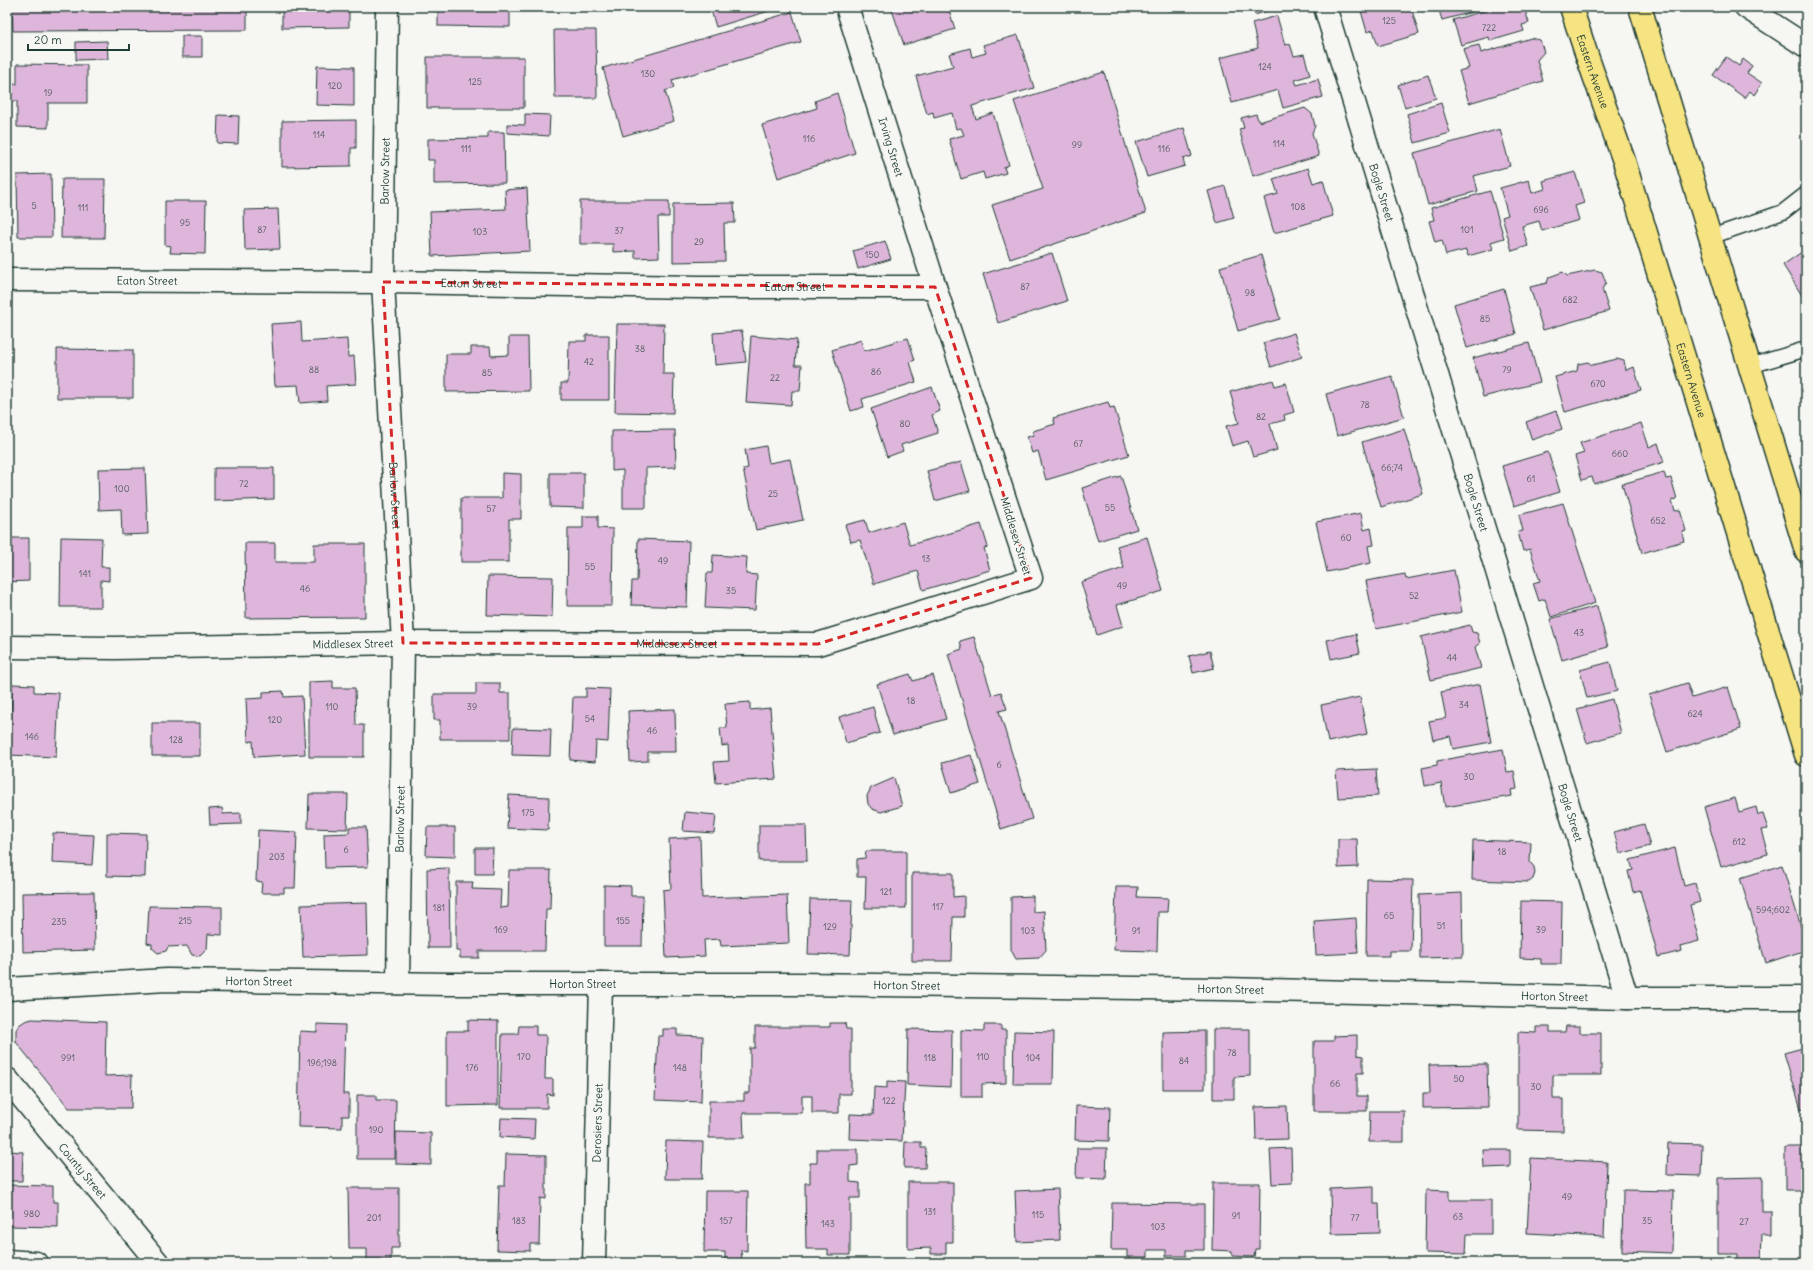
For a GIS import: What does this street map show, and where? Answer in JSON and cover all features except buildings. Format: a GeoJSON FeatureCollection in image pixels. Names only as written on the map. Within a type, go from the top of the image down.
{"type":"FeatureCollection","features":[{"type":"Feature","properties":{"kind":"main road","name":"Eastern Avenue"},"geometry":{"type":"LineString","coordinates":[[1571,7],[1624,161],[1806,755]]}},
{"type":"Feature","properties":{"kind":"main road"},"geometry":{"type":"LineString","coordinates":[[1640,7],[1806,551]]}},
{"type":"Feature","properties":{"kind":"street","name":"Barlow Street"},"geometry":{"type":"LineString","coordinates":[[387,7],[383,282],[403,643],[398,983]]}},
{"type":"Feature","properties":{"kind":"street","name":"Irving Street"},"geometry":{"type":"LineString","coordinates":[[847,7],[935,287]]}},
{"type":"Feature","properties":{"kind":"street","name":"Bogle Street"},"geometry":{"type":"LineString","coordinates":[[1325,7],[1627,998]]}},
{"type":"Feature","properties":{"kind":"street"},"geometry":{"type":"LineString","coordinates":[[1746,7],[1806,46]]}},
{"type":"Feature","properties":{"kind":"street","name":"Eaton Street"},"geometry":{"type":"LineString","coordinates":[[7,280],[383,282],[706,287],[935,287]]}},
{"type":"Feature","properties":{"kind":"street","name":"Middlesex Street"},"geometry":{"type":"LineString","coordinates":[[7,647],[115,648],[403,643],[818,644],[1031,578],[935,287]]}},
{"type":"Feature","properties":{"kind":"street","name":"Horton Street"},"geometry":{"type":"LineString","coordinates":[[7,989],[167,980],[398,983],[796,984],[1223,989],[1627,998],[1806,998]]}},
{"type":"Feature","properties":{"kind":"street","name":"Derosiers Street"},"geometry":{"type":"LineString","coordinates":[[594,1263],[601,984]]}},
{"type":"Feature","properties":{"kind":"street","name":"County Street"},"geometry":{"type":"LineString","coordinates":[[7,1079],[158,1263]]}},
{"type":"Feature","properties":{"kind":"street"},"geometry":{"type":"LineString","coordinates":[[7,1261],[36,1263]]}},
{"type":"Feature","properties":{"kind":"lane"},"geometry":{"type":"LineString","coordinates":[[1710,237],[1783,212],[1806,194]]}},
{"type":"Feature","properties":{"kind":"lane"},"geometry":{"type":"LineString","coordinates":[[1750,366],[1806,350]]}},
{"type":"Feature","properties":{"kind":"highlighted area"},"geometry":{"type":"Polygon","coordinates":[[[383,282],[935,287],[1031,578],[818,644],[403,643],[383,282]]]}}]}
